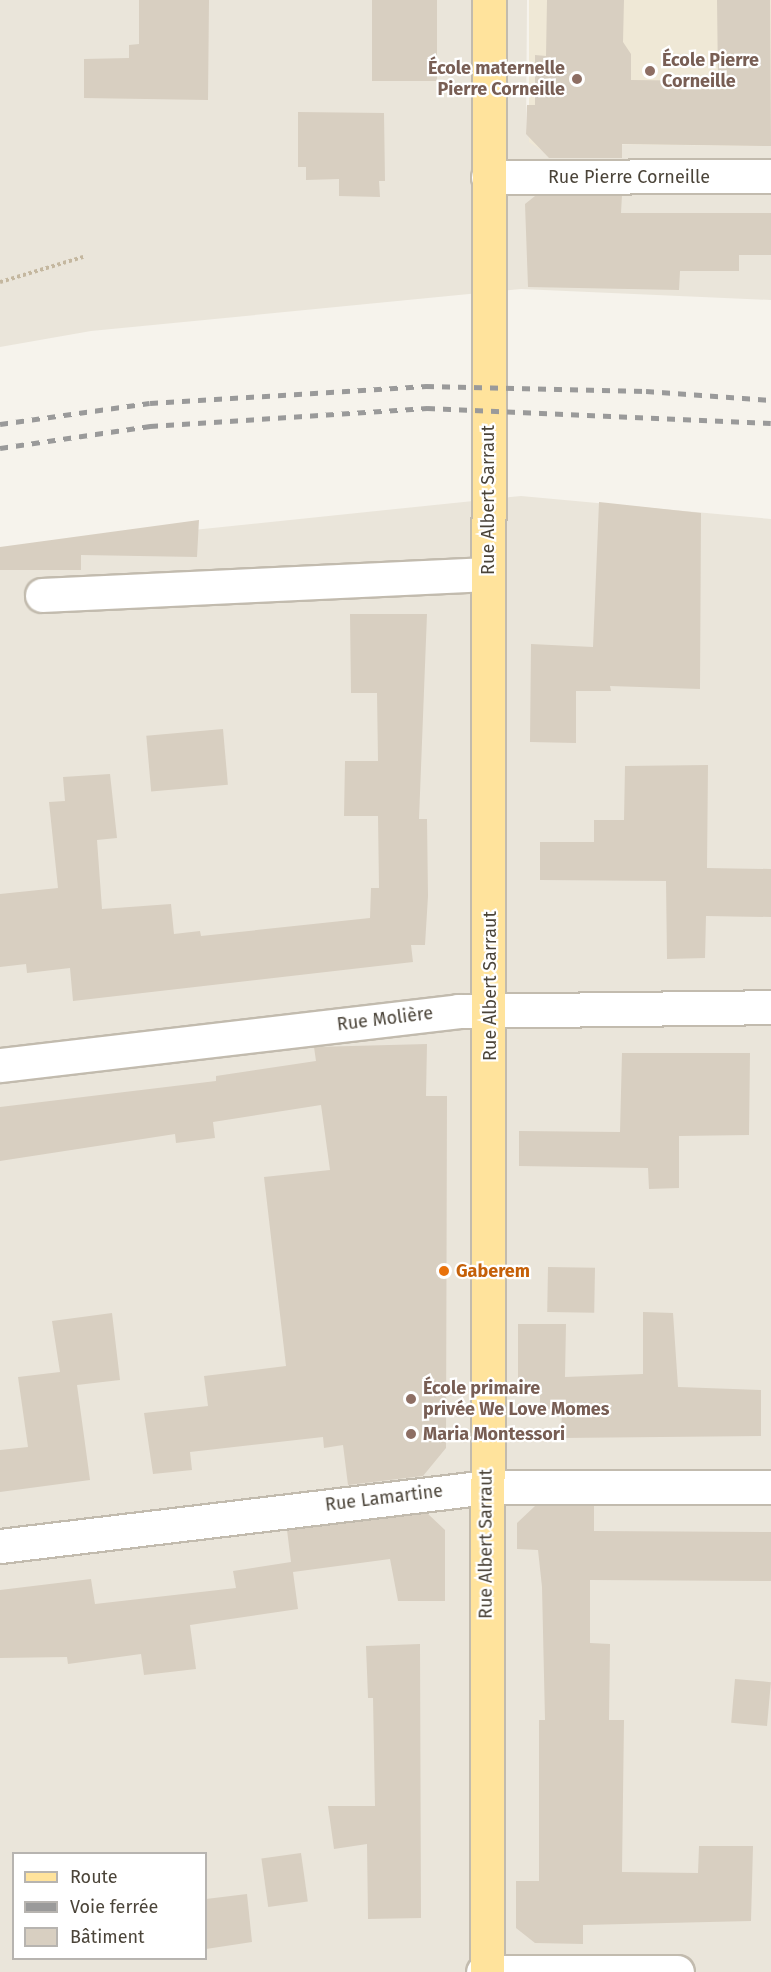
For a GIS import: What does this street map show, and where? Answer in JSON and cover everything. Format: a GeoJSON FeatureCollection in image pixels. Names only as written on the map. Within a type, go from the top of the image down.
{"type":"FeatureCollection","features":[{"type":"Feature","properties":{"kind":"main road","name":"Rue Albert Sarraut"},"geometry":{"type":"LineString","coordinates":[[486,1972],[486,1487],[490,1010],[489,0]]}},
{"type":"Feature","properties":{"kind":"street","name":"Rue Pierre Corneille"},"geometry":{"type":"LineString","coordinates":[[488,177],[771,176]]}},
{"type":"Feature","properties":{"kind":"street"},"geometry":{"type":"LineString","coordinates":[[42,595],[488,574]]}},
{"type":"Feature","properties":{"kind":"street","name":"Rue Molière"},"geometry":{"type":"LineString","coordinates":[[0,1065],[490,1010],[771,1008]]}},
{"type":"Feature","properties":{"kind":"street","name":"Rue Lamartine"},"geometry":{"type":"LineString","coordinates":[[0,1546],[486,1487],[771,1487]]}},
{"type":"Feature","properties":{"kind":"street"},"geometry":{"type":"LineString","coordinates":[[486,1972],[676,1972]]}},
{"type":"Feature","properties":{"kind":"path"},"geometry":{"type":"LineString","coordinates":[[0,282],[83,258]]}},
{"type":"Feature","properties":{"kind":"shaded area"},"geometry":{"type":"Polygon","coordinates":[[[0,0],[527,0],[526,134],[598,144],[771,146],[771,300],[521,289],[91,331],[0,347],[0,0]]]}},
{"type":"Feature","properties":{"kind":"shaded area","name":"École Pierre Corneille"},"geometry":{"type":"Polygon","coordinates":[[[529,0],[771,0],[771,146],[598,144],[544,152],[529,142],[529,0]]]}},
{"type":"Feature","properties":{"kind":"shaded area"},"geometry":{"type":"Polygon","coordinates":[[[521,496],[771,519],[771,1972],[0,1972],[0,550],[521,496]]]}},
{"type":"Feature","properties":{"kind":"building"},"geometry":{"type":"Polygon","coordinates":[[[139,0],[209,0],[208,100],[84,98],[84,59],[129,58],[129,45],[139,44],[139,0]]]}},
{"type":"Feature","properties":{"kind":"building"},"geometry":{"type":"Polygon","coordinates":[[[372,0],[437,0],[437,81],[372,81],[372,0]]]}},
{"type":"Feature","properties":{"kind":"building","name":"École Pierre Corneille"},"geometry":{"type":"Polygon","coordinates":[[[547,0],[624,0],[623,42],[631,54],[631,80],[718,81],[717,0],[770,0],[771,146],[622,144],[622,158],[549,158],[526,134],[527,105],[535,105],[535,55],[546,56],[547,0]]]}},
{"type":"Feature","properties":{"kind":"building"},"geometry":{"type":"Polygon","coordinates":[[[298,112],[384,113],[385,181],[379,181],[380,197],[339,196],[339,179],[306,180],[306,167],[298,167],[298,112]]]}},
{"type":"Feature","properties":{"kind":"building"},"geometry":{"type":"Polygon","coordinates":[[[622,195],[621,213],[771,213],[771,255],[739,255],[739,271],[680,271],[679,290],[528,287],[525,204],[535,196],[622,195]]]}},
{"type":"Feature","properties":{"kind":"building"},"geometry":{"type":"Polygon","coordinates":[[[599,502],[701,513],[700,689],[610,686],[611,691],[576,691],[576,743],[530,742],[531,644],[593,647],[599,502]]]}},
{"type":"Feature","properties":{"kind":"building"},"geometry":{"type":"Polygon","coordinates":[[[199,520],[197,557],[81,555],[81,570],[0,570],[0,547],[199,520]]]}},
{"type":"Feature","properties":{"kind":"building"},"geometry":{"type":"Polygon","coordinates":[[[350,614],[427,614],[419,819],[427,819],[428,896],[425,945],[411,945],[413,962],[73,1001],[70,968],[27,973],[26,964],[0,967],[0,894],[58,888],[49,802],[65,801],[63,777],[110,774],[117,838],[97,840],[102,909],[171,904],[174,934],[200,931],[201,936],[370,918],[371,888],[379,888],[378,816],[344,816],[345,761],[378,761],[377,693],[351,693],[350,614]]]}},
{"type":"Feature","properties":{"kind":"building"},"geometry":{"type":"Polygon","coordinates":[[[223,729],[228,785],[151,791],[146,736],[223,729]]]}},
{"type":"Feature","properties":{"kind":"building"},"geometry":{"type":"Polygon","coordinates":[[[708,765],[707,868],[771,869],[771,917],[706,916],[705,958],[667,959],[666,881],[540,880],[540,842],[594,842],[594,820],[624,820],[625,766],[708,765]]]}},
{"type":"Feature","properties":{"kind":"building"},"geometry":{"type":"Polygon","coordinates":[[[427,1044],[426,1096],[447,1096],[446,1448],[423,1476],[348,1485],[343,1445],[324,1448],[323,1437],[190,1452],[192,1470],[153,1474],[144,1413],[208,1406],[204,1376],[286,1366],[264,1177],[330,1170],[321,1105],[213,1122],[215,1138],[176,1143],[175,1134],[0,1161],[0,1107],[216,1081],[216,1076],[316,1061],[314,1047],[427,1044]]]}},
{"type":"Feature","properties":{"kind":"building"},"geometry":{"type":"Polygon","coordinates":[[[622,1053],[750,1053],[749,1135],[679,1136],[679,1188],[649,1189],[648,1168],[519,1166],[519,1131],[620,1132],[622,1053]]]}},
{"type":"Feature","properties":{"kind":"building"},"geometry":{"type":"Polygon","coordinates":[[[548,1267],[595,1268],[594,1313],[547,1312],[548,1267]]]}},
{"type":"Feature","properties":{"kind":"building"},"geometry":{"type":"Polygon","coordinates":[[[643,1312],[673,1313],[678,1387],[761,1390],[761,1436],[561,1438],[562,1409],[540,1409],[540,1388],[518,1388],[518,1324],[566,1324],[565,1377],[643,1374],[643,1312]]]}},
{"type":"Feature","properties":{"kind":"building"},"geometry":{"type":"Polygon","coordinates":[[[112,1313],[120,1380],[77,1385],[90,1480],[0,1492],[0,1450],[28,1447],[18,1377],[60,1372],[52,1321],[112,1313]]]}},
{"type":"Feature","properties":{"kind":"building"},"geometry":{"type":"Polygon","coordinates":[[[535,1506],[594,1506],[594,1531],[771,1532],[771,1581],[590,1580],[590,1643],[610,1644],[609,1720],[624,1720],[622,1872],[698,1873],[699,1846],[753,1846],[751,1921],[583,1925],[583,1944],[535,1943],[516,1928],[516,1881],[539,1881],[539,1720],[545,1720],[542,1587],[538,1550],[517,1549],[517,1523],[535,1506]]]}},
{"type":"Feature","properties":{"kind":"building"},"geometry":{"type":"Polygon","coordinates":[[[427,1513],[445,1530],[445,1601],[398,1601],[390,1559],[293,1572],[298,1609],[190,1625],[196,1669],[144,1675],[141,1654],[68,1664],[67,1657],[0,1658],[0,1590],[91,1579],[95,1604],[236,1588],[233,1571],[291,1562],[287,1530],[427,1513]]]}},
{"type":"Feature","properties":{"kind":"building"},"geometry":{"type":"Polygon","coordinates":[[[420,1644],[421,1918],[368,1919],[367,1844],[334,1849],[328,1806],[375,1806],[373,1698],[368,1698],[366,1646],[420,1644]]]}},
{"type":"Feature","properties":{"kind":"building"},"geometry":{"type":"Polygon","coordinates":[[[735,1679],[771,1682],[767,1726],[731,1723],[735,1679]]]}},
{"type":"Feature","properties":{"kind":"building"},"geometry":{"type":"Polygon","coordinates":[[[301,1853],[308,1902],[268,1907],[261,1859],[301,1853]]]}},
{"type":"Feature","properties":{"kind":"building"},"geometry":{"type":"Polygon","coordinates":[[[247,1894],[252,1942],[207,1949],[207,1899],[247,1894]]]}},
{"type":"Feature","properties":{"kind":"railway"},"geometry":{"type":"LineString","coordinates":[[0,424],[150,403],[426,386],[646,391],[771,400]]}},
{"type":"Feature","properties":{"kind":"railway"},"geometry":{"type":"LineString","coordinates":[[0,448],[150,426],[427,408],[771,423]]}},
{"type":"Feature","properties":{"kind":"place","name":"École Pierre Corneille"},"geometry":{"type":"Point","coordinates":[650,71]}},
{"type":"Feature","properties":{"kind":"place","name":"École maternelle Pierre Corneille"},"geometry":{"type":"Point","coordinates":[577,79]}},
{"type":"Feature","properties":{"kind":"place","name":"Gaberem"},"geometry":{"type":"Point","coordinates":[444,1271]}},
{"type":"Feature","properties":{"kind":"place","name":"École primaire privée We Love Momes"},"geometry":{"type":"Point","coordinates":[411,1399]}},
{"type":"Feature","properties":{"kind":"place","name":"Maria Montessori"},"geometry":{"type":"Point","coordinates":[411,1434]}}]}
